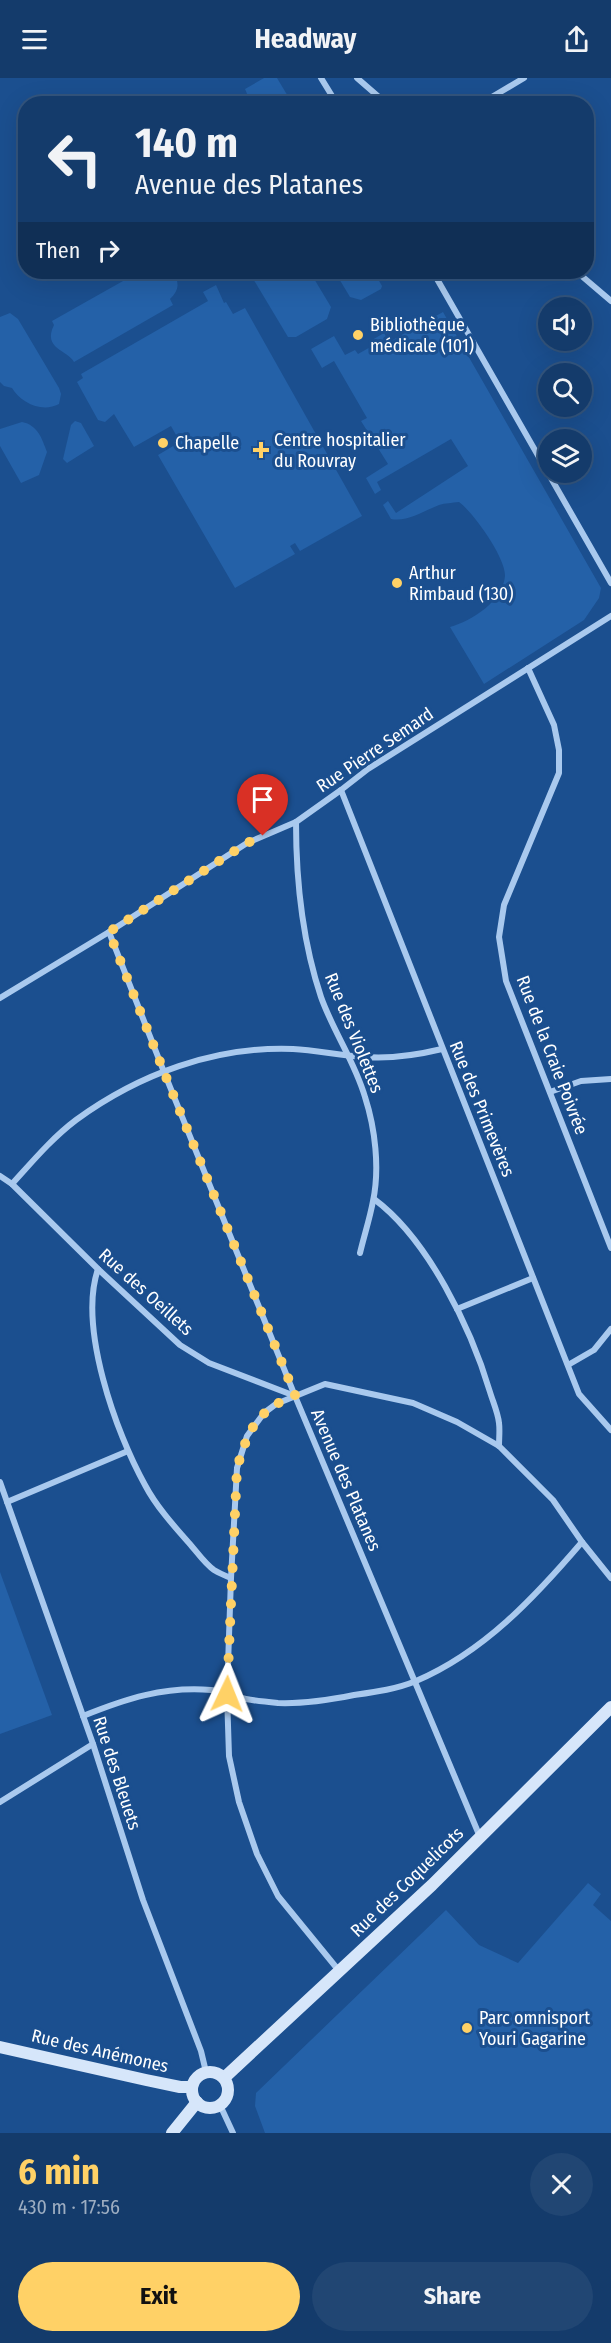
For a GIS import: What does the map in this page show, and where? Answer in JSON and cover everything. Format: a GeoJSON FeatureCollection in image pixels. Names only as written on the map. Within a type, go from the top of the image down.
{"type":"FeatureCollection","features":[{"type":"Feature","properties":{"kind":"street"},"geometry":{"type":"LineString","coordinates":[[323,78],[333,96]]}},
{"type":"Feature","properties":{"kind":"street"},"geometry":{"type":"LineString","coordinates":[[357,78],[378,96]]}},
{"type":"Feature","properties":{"kind":"street"},"geometry":{"type":"LineString","coordinates":[[494,96],[524,78]]}},
{"type":"Feature","properties":{"kind":"street"},"geometry":{"type":"LineString","coordinates":[[437,279],[611,583]]}},
{"type":"Feature","properties":{"kind":"street"},"geometry":{"type":"LineString","coordinates":[[586,279],[611,301]]}},
{"type":"Feature","properties":{"kind":"street","name":"Rue Pierre Semard"},"geometry":{"type":"LineString","coordinates":[[0,998],[109,932],[247,843],[296,822],[368,769],[611,616]]}},
{"type":"Feature","properties":{"kind":"street","name":"Rue de la Craie Poivrée"},"geometry":{"type":"LineString","coordinates":[[528,668],[555,724],[559,750],[559,773],[504,905],[499,937],[506,981],[611,1248]]}},
{"type":"Feature","properties":{"kind":"street","name":"Rue des Primevères"},"geometry":{"type":"LineString","coordinates":[[341,790],[579,1394],[611,1430]]}},
{"type":"Feature","properties":{"kind":"street","name":"Rue des Violettes"},"geometry":{"type":"LineString","coordinates":[[296,822],[298,883],[311,963],[322,999],[365,1096],[371,1122],[376,1159],[374,1199],[360,1253]]}},
{"type":"Feature","properties":{"kind":"street","name":"Avenue des Platanes"},"geometry":{"type":"LineString","coordinates":[[109,932],[295,1395],[480,1837]]}},
{"type":"Feature","properties":{"kind":"street"},"geometry":{"type":"LineString","coordinates":[[12,1184],[40,1153],[75,1121],[105,1101],[164,1072],[204,1058],[248,1050],[293,1049],[363,1057],[397,1057],[442,1049]]}},
{"type":"Feature","properties":{"kind":"street"},"geometry":{"type":"LineString","coordinates":[[550,1092],[580,1081],[611,1079]]}},
{"type":"Feature","properties":{"kind":"street","name":"Rue des Oeillets"},"geometry":{"type":"LineString","coordinates":[[0,1176],[12,1184],[98,1269],[180,1345],[209,1363],[295,1395]]}},
{"type":"Feature","properties":{"kind":"street"},"geometry":{"type":"LineString","coordinates":[[374,1199],[392,1212],[407,1231],[457,1309],[488,1385],[499,1422],[499,1446]]}},
{"type":"Feature","properties":{"kind":"street"},"geometry":{"type":"LineString","coordinates":[[98,1269],[93,1283],[94,1328],[113,1414],[128,1451],[146,1487],[171,1523],[213,1570],[231,1578]]}},
{"type":"Feature","properties":{"kind":"street"},"geometry":{"type":"LineString","coordinates":[[457,1309],[533,1278]]}},
{"type":"Feature","properties":{"kind":"street"},"geometry":{"type":"LineString","coordinates":[[568,1365],[594,1350],[611,1329]]}},
{"type":"Feature","properties":{"kind":"street"},"geometry":{"type":"LineString","coordinates":[[340,1972],[279,1896],[257,1854],[239,1802],[229,1756],[227,1694],[237,1468],[247,1436],[264,1413],[276,1404],[325,1384],[413,1403],[456,1422],[499,1446],[553,1500],[611,1578]]}},
{"type":"Feature","properties":{"kind":"street"},"geometry":{"type":"LineString","coordinates":[[7,1502],[128,1451]]}},
{"type":"Feature","properties":{"kind":"street","name":"Rue des Bleuets"},"geometry":{"type":"LineString","coordinates":[[0,1482],[93,1744],[143,1900],[201,2051],[206,2072]]}},
{"type":"Feature","properties":{"kind":"street"},"geometry":{"type":"LineString","coordinates":[[83,1716],[119,1701],[154,1692],[211,1690],[245,1699],[278,1703],[316,1702],[389,1689],[414,1682],[474,1648],[507,1621],[541,1590],[582,1542]]}},
{"type":"Feature","properties":{"kind":"street","name":"Rue des Coquelicots"},"geometry":{"type":"LineString","coordinates":[[224,2079],[340,1972],[611,1707]]}},
{"type":"Feature","properties":{"kind":"street"},"geometry":{"type":"LineString","coordinates":[[0,1802],[93,1744]]}},
{"type":"Feature","properties":{"kind":"street"},"geometry":{"type":"LineString","coordinates":[[0,1794],[9,1796]]}},
{"type":"Feature","properties":{"kind":"street","name":"Rue des Anémones"},"geometry":{"type":"LineString","coordinates":[[0,2047],[146,2080],[180,2087],[192,2087]]}},
{"type":"Feature","properties":{"kind":"street"},"geometry":{"type":"LineString","coordinates":[[206,2072],[219,2074],[224,2079],[228,2093],[220,2105],[210,2108],[197,2102],[192,2087],[197,2078],[206,2072]]}},
{"type":"Feature","properties":{"kind":"street"},"geometry":{"type":"LineString","coordinates":[[172,2133],[197,2102]]}},
{"type":"Feature","properties":{"kind":"street"},"geometry":{"type":"LineString","coordinates":[[220,2105],[233,2133]]}},
{"type":"Feature","properties":{"kind":"shaded area"},"geometry":{"type":"Polygon","coordinates":[[[264,78],[277,78],[288,96],[248,96],[245,89],[264,78]]]}},
{"type":"Feature","properties":{"kind":"shaded area"},"geometry":{"type":"Polygon","coordinates":[[[127,279],[176,279],[178,285],[176,292],[170,299],[173,305],[74,362],[53,344],[51,333],[54,325],[52,321],[127,279]]]}},
{"type":"Feature","properties":{"kind":"shaded area"},"geometry":{"type":"Polygon","coordinates":[[[253,279],[314,279],[331,307],[327,319],[296,337],[288,337],[253,279]]]}},
{"type":"Feature","properties":{"kind":"shaded area"},"geometry":{"type":"Polygon","coordinates":[[[339,279],[378,279],[382,286],[381,289],[361,300],[350,297],[339,279]]]}},
{"type":"Feature","properties":{"kind":"shaded area"},"geometry":{"type":"Polygon","coordinates":[[[216,285],[224,303],[226,302],[233,314],[245,308],[362,516],[300,551],[295,543],[290,546],[295,554],[235,588],[158,455],[180,442],[171,426],[134,447],[114,414],[105,422],[98,420],[77,382],[83,378],[81,374],[208,301],[203,292],[216,285]]]}},
{"type":"Feature","properties":{"kind":"shaded area"},"geometry":{"type":"Polygon","coordinates":[[[443,312],[538,478],[538,483],[541,483],[601,588],[599,598],[584,620],[484,684],[450,627],[477,615],[499,594],[505,576],[495,547],[480,525],[459,502],[441,504],[397,520],[391,519],[383,505],[388,501],[396,513],[468,466],[451,439],[377,482],[381,490],[375,494],[366,478],[388,464],[361,421],[367,418],[334,361],[322,368],[311,349],[334,336],[345,355],[355,350],[358,354],[374,345],[372,340],[384,333],[389,342],[443,312]]]}},
{"type":"Feature","properties":{"kind":"shaded area"},"geometry":{"type":"Polygon","coordinates":[[[10,313],[18,319],[59,388],[61,394],[59,404],[52,407],[32,405],[12,388],[0,382],[0,317],[10,313]]]}},
{"type":"Feature","properties":{"kind":"shaded area"},"geometry":{"type":"Polygon","coordinates":[[[75,421],[81,423],[94,446],[67,463],[63,459],[71,425],[75,421]]]}},
{"type":"Feature","properties":{"kind":"shaded area"},"geometry":{"type":"Polygon","coordinates":[[[22,422],[36,429],[47,452],[39,475],[21,483],[0,446],[0,429],[22,422]]]}},
{"type":"Feature","properties":{"kind":"shaded area"},"geometry":{"type":"Polygon","coordinates":[[[0,1572],[52,1715],[0,1734],[0,1572]]]}},
{"type":"Feature","properties":{"kind":"shaded area","name":"Parc omnisport Youri Gagarine"},"geometry":{"type":"Polygon","coordinates":[[[588,1883],[601,1894],[593,1905],[611,1921],[611,2133],[265,2133],[255,2106],[256,2093],[446,1910],[479,1945],[518,1963],[588,1883]]]}},
{"type":"Feature","properties":{"kind":"place","name":"Bibliothèque médicale (101)"},"geometry":{"type":"Point","coordinates":[358,335]}},
{"type":"Feature","properties":{"kind":"place","name":"Chapelle"},"geometry":{"type":"Point","coordinates":[163,443]}},
{"type":"Feature","properties":{"kind":"place","name":"Centre hospitalier du Rouvray"},"geometry":{"type":"Point","coordinates":[261,450]}},
{"type":"Feature","properties":{"kind":"place","name":"Arthur Rimbaud (130)"},"geometry":{"type":"Point","coordinates":[397,583]}},
{"type":"Feature","properties":{"kind":"place","name":"Parc omnisport Youri Gagarine"},"geometry":{"type":"Point","coordinates":[467,2028]}},
{"type":"Feature","properties":{"kind":"route"},"geometry":{"type":"LineString","coordinates":[[227,1694],[237,1468],[247,1436],[264,1413],[295,1395],[109,932],[247,843],[263,836]]}}]}
